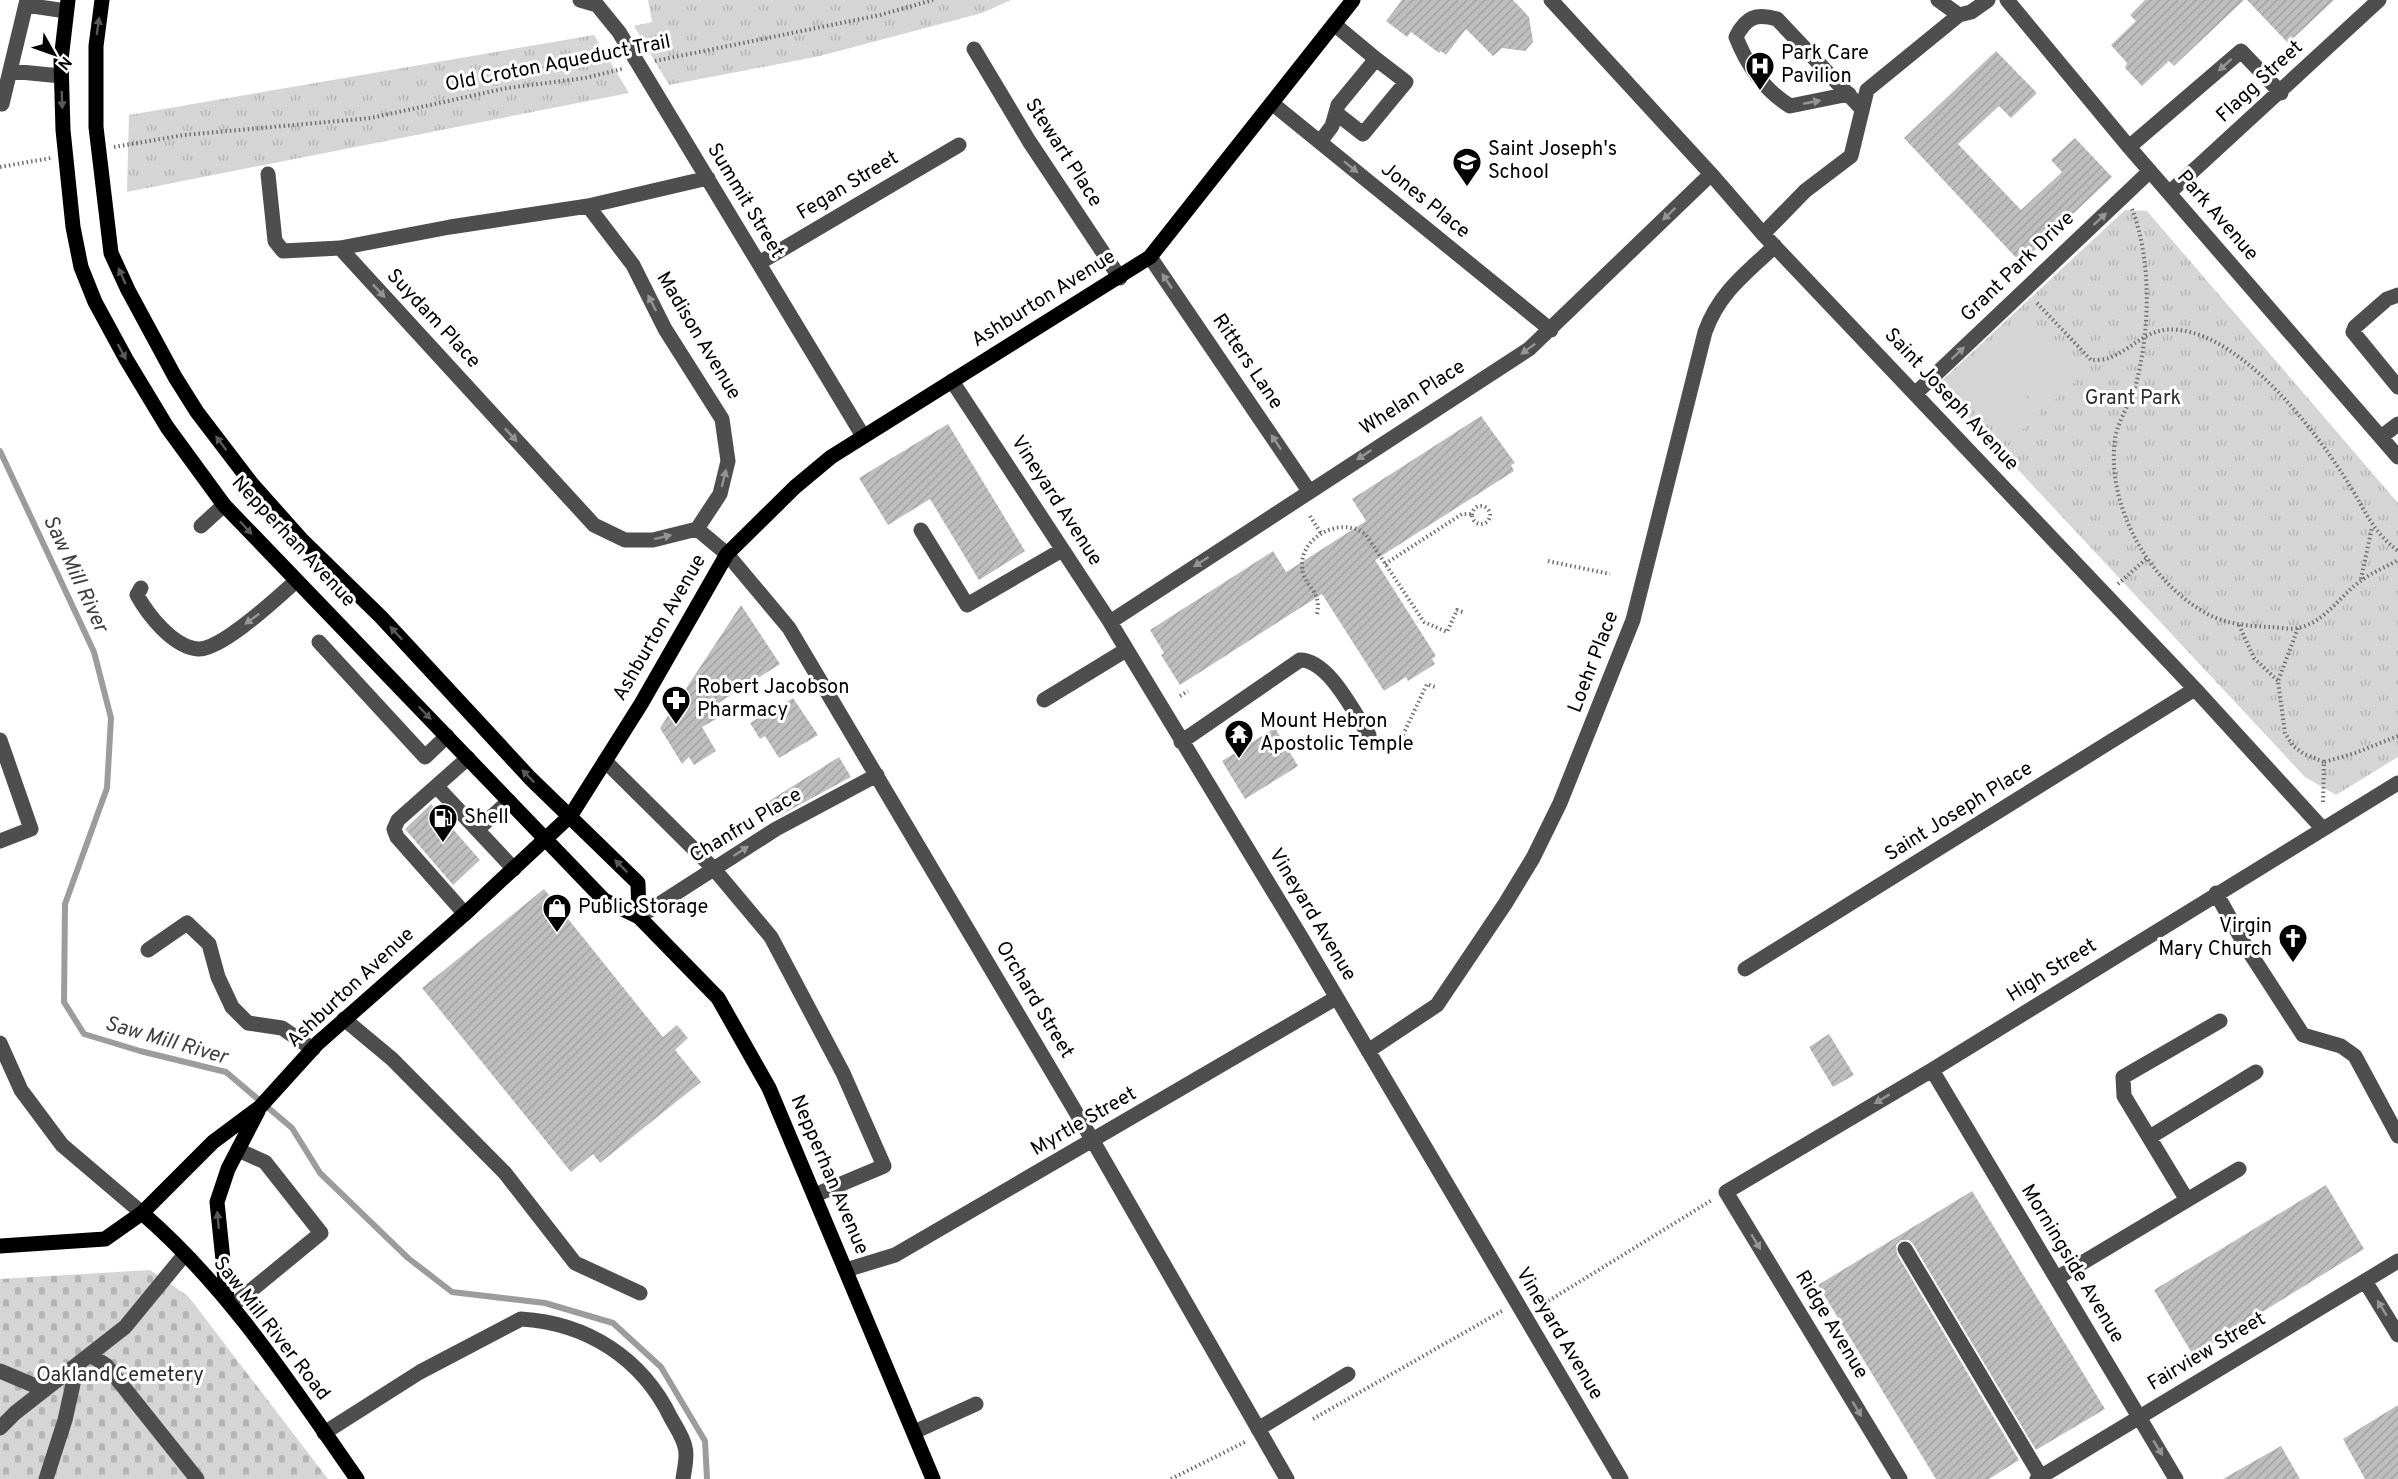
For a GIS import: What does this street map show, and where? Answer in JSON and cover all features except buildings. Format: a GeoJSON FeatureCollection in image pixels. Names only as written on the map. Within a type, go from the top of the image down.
{"type":"FeatureCollection","features":[{"type":"Feature","properties":{"kind":"main road","name":"Nepperhan Avenue"},"geometry":{"type":"LineString","coordinates":[[102,0],[96,46],[96,127],[111,253],[128,290],[176,377],[197,412],[261,495],[301,539],[381,617],[530,778],[571,815],[638,883],[639,917]]}},
{"type":"Feature","properties":{"kind":"main road","name":"Ashburton Avenue"},"geometry":{"type":"LineString","coordinates":[[0,1246],[105,1239],[142,1213],[213,1142],[260,1107],[344,1019],[465,914],[571,815],[727,554],[795,487],[863,436],[1120,278],[1150,257],[1353,0]]}},
{"type":"Feature","properties":{"kind":"main road","name":"Nepperhan Avenue"},"geometry":{"type":"LineString","coordinates":[[67,5],[61,76],[63,130],[72,217],[81,267],[95,302],[126,359],[167,427],[224,505],[604,900],[639,917],[718,998],[769,1088],[933,1479]]}},
{"type":"Feature","properties":{"kind":"main road"},"geometry":{"type":"LineString","coordinates":[[229,1302],[217,1202],[238,1150],[260,1107]]}},
{"type":"Feature","properties":{"kind":"main road","name":"Saw Mill River Road"},"geometry":{"type":"LineString","coordinates":[[142,1213],[185,1254],[229,1302],[357,1479]]}},
{"type":"Feature","properties":{"kind":"street","name":"Summit Street"},"geometry":{"type":"LineString","coordinates":[[580,0],[597,5],[618,32],[863,436]]}},
{"type":"Feature","properties":{"kind":"street","name":"Saint Joseph Avenue"},"geometry":{"type":"LineString","coordinates":[[1551,0],[1711,174],[1762,234],[1916,393],[2195,689],[2322,828]]}},
{"type":"Feature","properties":{"kind":"street"},"geometry":{"type":"LineString","coordinates":[[1938,0],[1959,15]]}},
{"type":"Feature","properties":{"kind":"street"},"geometry":{"type":"LineString","coordinates":[[1762,234],[1805,191],[1851,156],[1867,90],[1959,15],[1971,12],[1988,0]]}},
{"type":"Feature","properties":{"kind":"street","name":"Park Avenue"},"geometry":{"type":"LineString","coordinates":[[2007,0],[2129,147],[2398,457]]}},
{"type":"Feature","properties":{"kind":"street","name":"Flagg Street"},"geometry":{"type":"LineString","coordinates":[[2169,193],[2281,93],[2379,0]]}},
{"type":"Feature","properties":{"kind":"street"},"geometry":{"type":"LineString","coordinates":[[2,104],[26,3],[67,5]]}},
{"type":"Feature","properties":{"kind":"street"},"geometry":{"type":"LineString","coordinates":[[1849,94],[1790,106],[1779,99],[1746,63],[1736,37],[1743,24],[1761,15],[1777,19],[1849,94],[1862,109]]}},
{"type":"Feature","properties":{"kind":"street"},"geometry":{"type":"LineString","coordinates":[[1334,24],[1406,82],[1364,134],[1336,113]]}},
{"type":"Feature","properties":{"kind":"street","name":"Stewart Place"},"geometry":{"type":"LineString","coordinates":[[974,49],[1029,141],[1120,278]]}},
{"type":"Feature","properties":{"kind":"street"},"geometry":{"type":"LineString","coordinates":[[2129,147],[2241,51],[2281,93]]}},
{"type":"Feature","properties":{"kind":"street"},"geometry":{"type":"LineString","coordinates":[[1320,142],[1332,126],[1338,105],[1376,59]]}},
{"type":"Feature","properties":{"kind":"street"},"geometry":{"type":"LineString","coordinates":[[10,71],[61,76]]}},
{"type":"Feature","properties":{"kind":"street","name":"Jones Place"},"geometry":{"type":"LineString","coordinates":[[1273,104],[1551,330]]}},
{"type":"Feature","properties":{"kind":"street","name":"Fegan Street"},"geometry":{"type":"LineString","coordinates":[[759,263],[958,145]]}},
{"type":"Feature","properties":{"kind":"street","name":"Grant Park Drive"},"geometry":{"type":"LineString","coordinates":[[1916,393],[2150,171]]}},
{"type":"Feature","properties":{"kind":"street"},"geometry":{"type":"LineString","coordinates":[[268,174],[275,241],[283,251],[340,248]]}},
{"type":"Feature","properties":{"kind":"street","name":"Whelan Place"},"geometry":{"type":"LineString","coordinates":[[1110,622],[1529,349],[1711,174]]}},
{"type":"Feature","properties":{"kind":"street","name":"Suydam Place"},"geometry":{"type":"LineString","coordinates":[[340,248],[450,227],[588,206],[708,178]]}},
{"type":"Feature","properties":{"kind":"street","name":"Madison Avenue"},"geometry":{"type":"LineString","coordinates":[[588,206],[633,265],[665,329],[723,419],[728,461],[720,494],[697,529]]}},
{"type":"Feature","properties":{"kind":"street","name":"Loehr Place"},"geometry":{"type":"LineString","coordinates":[[1368,1051],[1437,1005],[1533,858],[1560,802],[1633,620],[1705,332],[1713,310],[1726,291],[1775,246]]}},
{"type":"Feature","properties":{"kind":"street","name":"Suydam Place"},"geometry":{"type":"LineString","coordinates":[[340,248],[594,525],[625,540],[653,540],[697,529]]}},
{"type":"Feature","properties":{"kind":"street","name":"Ritters Lane"},"geometry":{"type":"LineString","coordinates":[[1150,257],[1309,491]]}},
{"type":"Feature","properties":{"kind":"street"},"geometry":{"type":"LineString","coordinates":[[2398,295],[2387,299],[2355,327],[2353,332],[2398,387]]}},
{"type":"Feature","properties":{"kind":"street","name":"Vineyard Avenue"},"geometry":{"type":"LineString","coordinates":[[952,381],[1110,622],[1368,1051],[1621,1479]]}},
{"type":"Feature","properties":{"kind":"street"},"geometry":{"type":"LineString","coordinates":[[2381,437],[2398,424]]}},
{"type":"Feature","properties":{"kind":"street"},"geometry":{"type":"LineString","coordinates":[[201,526],[224,505]]}},
{"type":"Feature","properties":{"kind":"street"},"geometry":{"type":"LineString","coordinates":[[697,529],[727,554]]}},
{"type":"Feature","properties":{"kind":"street"},"geometry":{"type":"LineString","coordinates":[[921,530],[967,605],[1062,550]]}},
{"type":"Feature","properties":{"kind":"street","name":"Orchard Street"},"geometry":{"type":"LineString","coordinates":[[727,554],[789,628],[1094,1141],[1287,1479]]}},
{"type":"Feature","properties":{"kind":"street"},"geometry":{"type":"LineString","coordinates":[[141,588],[137,595],[147,613],[172,638],[198,649],[220,642],[259,614],[296,581]]}},
{"type":"Feature","properties":{"kind":"street"},"geometry":{"type":"LineString","coordinates":[[319,642],[425,757],[447,736]]}},
{"type":"Feature","properties":{"kind":"street"},"geometry":{"type":"LineString","coordinates":[[1044,700],[1126,650]]}},
{"type":"Feature","properties":{"kind":"street"},"geometry":{"type":"LineString","coordinates":[[1181,742],[1300,660],[1310,660],[1328,674],[1369,735]]}},
{"type":"Feature","properties":{"kind":"street","name":"Saint Joseph Place"},"geometry":{"type":"LineString","coordinates":[[1744,969],[2195,689]]}},
{"type":"Feature","properties":{"kind":"street"},"geometry":{"type":"LineString","coordinates":[[0,740],[31,829],[0,841]]}},
{"type":"Feature","properties":{"kind":"street"},"geometry":{"type":"LineString","coordinates":[[465,914],[397,837],[394,829],[398,820],[468,758]]}},
{"type":"Feature","properties":{"kind":"street"},"geometry":{"type":"LineString","coordinates":[[605,761],[714,869],[771,937],[843,1073],[884,1166],[815,1195]]}},
{"type":"Feature","properties":{"kind":"street","name":"Chanfru Place"},"geometry":{"type":"LineString","coordinates":[[639,917],[776,829],[877,776]]}},
{"type":"Feature","properties":{"kind":"street","name":"High Street"},"geometry":{"type":"LineString","coordinates":[[1726,1192],[1932,1070],[2398,783]]}},
{"type":"Feature","properties":{"kind":"street"},"geometry":{"type":"LineString","coordinates":[[437,787],[514,869]]}},
{"type":"Feature","properties":{"kind":"street"},"geometry":{"type":"LineString","coordinates":[[478,830],[509,801]]}},
{"type":"Feature","properties":{"kind":"street"},"geometry":{"type":"LineString","coordinates":[[2216,894],[2246,947],[2303,1035],[2341,1046],[2355,1056],[2398,1136]]}},
{"type":"Feature","properties":{"kind":"street"},"geometry":{"type":"LineString","coordinates":[[148,950],[188,923],[209,944],[218,977],[232,1007],[249,1023],[282,1028],[313,1049]]}},
{"type":"Feature","properties":{"kind":"street","name":"Myrtle Street"},"geometry":{"type":"LineString","coordinates":[[846,1270],[895,1255],[1336,998]]}},
{"type":"Feature","properties":{"kind":"street"},"geometry":{"type":"LineString","coordinates":[[344,1019],[392,1059],[505,1173],[575,1263],[639,1293]]}},
{"type":"Feature","properties":{"kind":"street"},"geometry":{"type":"LineString","coordinates":[[2187,1200],[2124,1096],[2123,1077],[2220,1021]]}},
{"type":"Feature","properties":{"kind":"street"},"geometry":{"type":"LineString","coordinates":[[0,1043],[3,1060],[21,1090],[62,1145],[142,1213]]}},
{"type":"Feature","properties":{"kind":"street","name":"Morningside Avenue"},"geometry":{"type":"LineString","coordinates":[[1932,1070],[2176,1479]]}},
{"type":"Feature","properties":{"kind":"street"},"geometry":{"type":"LineString","coordinates":[[2150,1137],[2256,1072]]}},
{"type":"Feature","properties":{"kind":"street"},"geometry":{"type":"LineString","coordinates":[[229,1302],[321,1233],[265,1162],[238,1150]]}},
{"type":"Feature","properties":{"kind":"street"},"geometry":{"type":"LineString","coordinates":[[2056,1278],[2239,1169]]}},
{"type":"Feature","properties":{"kind":"street","name":"Ridge Avenue"},"geometry":{"type":"LineString","coordinates":[[1726,1192],[1900,1479]]}},
{"type":"Feature","properties":{"kind":"street"},"geometry":{"type":"LineString","coordinates":[[1905,1249],[2039,1478]]}},
{"type":"Feature","properties":{"kind":"street"},"geometry":{"type":"LineString","coordinates":[[0,1428],[15,1413],[125,1327],[185,1254]]}},
{"type":"Feature","properties":{"kind":"street","name":"Fairview Street"},"geometry":{"type":"LineString","coordinates":[[2039,1478],[2398,1261]]}},
{"type":"Feature","properties":{"kind":"street"},"geometry":{"type":"LineString","coordinates":[[2366,1281],[2398,1335]]}},
{"type":"Feature","properties":{"kind":"street"},"geometry":{"type":"LineString","coordinates":[[324,1433],[420,1372],[521,1318],[534,1319],[581,1332],[619,1352],[635,1367],[658,1392],[686,1448],[683,1479]]}},
{"type":"Feature","properties":{"kind":"street"},"geometry":{"type":"LineString","coordinates":[[90,1355],[106,1365],[197,1479]]}},
{"type":"Feature","properties":{"kind":"street"},"geometry":{"type":"LineString","coordinates":[[46,1479],[65,1420],[77,1366]]}},
{"type":"Feature","properties":{"kind":"street"},"geometry":{"type":"LineString","coordinates":[[0,1371],[45,1390]]}},
{"type":"Feature","properties":{"kind":"street"},"geometry":{"type":"LineString","coordinates":[[1260,1432],[1348,1374]]}},
{"type":"Feature","properties":{"kind":"street"},"geometry":{"type":"LineString","coordinates":[[914,1432],[976,1404]]}},
{"type":"Feature","properties":{"kind":"path","name":"Old Croton Aqueduct Trail"},"geometry":{"type":"LineString","coordinates":[[184,135],[371,118],[507,88],[585,78],[880,15],[933,0]]}},
{"type":"Feature","properties":{"kind":"path"},"geometry":{"type":"LineString","coordinates":[[2126,194],[2139,228],[2146,334],[2135,386],[2115,438],[2116,477],[2124,513],[2147,558],[2175,591],[2205,612],[2239,625],[2298,628],[2318,618],[2361,580],[2398,560]]}},
{"type":"Feature","properties":{"kind":"path"},"geometry":{"type":"LineString","coordinates":[[2025,290],[2091,360],[2109,358],[2146,334],[2178,329],[2209,337],[2243,361],[2288,404],[2331,458],[2372,527],[2398,551]]}},
{"type":"Feature","properties":{"kind":"path"},"geometry":{"type":"LineString","coordinates":[[1483,506],[1492,515],[1480,524],[1473,519],[1472,514],[1474,508],[1483,506]]}},
{"type":"Feature","properties":{"kind":"path"},"geometry":{"type":"LineString","coordinates":[[1385,564],[1462,514],[1472,514]]}},
{"type":"Feature","properties":{"kind":"path"},"geometry":{"type":"LineString","coordinates":[[1310,516],[1322,535]]}},
{"type":"Feature","properties":{"kind":"path"},"geometry":{"type":"LineString","coordinates":[[1317,614],[1318,597],[1302,566],[1311,544],[1339,526],[1352,526],[1360,529],[1415,609],[1429,625],[1447,632],[1457,610],[1465,613]]}},
{"type":"Feature","properties":{"kind":"path"},"geometry":{"type":"LineString","coordinates":[[2361,580],[2372,527]]}},
{"type":"Feature","properties":{"kind":"path"},"geometry":{"type":"LineString","coordinates":[[2106,595],[2147,558]]}},
{"type":"Feature","properties":{"kind":"path"},"geometry":{"type":"LineString","coordinates":[[1548,561],[1610,574]]}},
{"type":"Feature","properties":{"kind":"path"},"geometry":{"type":"LineString","coordinates":[[2239,625],[2254,658],[2278,681]]}},
{"type":"Feature","properties":{"kind":"path"},"geometry":{"type":"LineString","coordinates":[[2298,628],[2278,681],[2285,733],[2293,746],[2304,754],[2324,762],[2355,753],[2398,735]]}},
{"type":"Feature","properties":{"kind":"path"},"geometry":{"type":"LineString","coordinates":[[1401,739],[1427,684],[1435,687]]}},
{"type":"Feature","properties":{"kind":"path"},"geometry":{"type":"LineString","coordinates":[[1180,696],[1188,691]]}},
{"type":"Feature","properties":{"kind":"path"},"geometry":{"type":"LineString","coordinates":[[2322,828],[2324,762]]}},
{"type":"Feature","properties":{"kind":"path"},"geometry":{"type":"LineString","coordinates":[[1524,1317],[1726,1192]]}},
{"type":"Feature","properties":{"kind":"path"},"geometry":{"type":"LineString","coordinates":[[1308,1422],[1515,1303]]}},
{"type":"Feature","properties":{"kind":"path"},"geometry":{"type":"LineString","coordinates":[[1171,1479],[1260,1432]]}},
{"type":"Feature","properties":{"kind":"green space"},"geometry":{"type":"Polygon","coordinates":[[[648,0],[1011,0],[982,13],[820,56],[669,85],[634,26],[652,22],[648,0]]]}},
{"type":"Feature","properties":{"kind":"green space"},"geometry":{"type":"Polygon","coordinates":[[[594,35],[629,93],[127,192],[129,115],[594,35]]]}},
{"type":"Feature","properties":{"kind":"green space","name":"Grant Park"},"geometry":{"type":"Polygon","coordinates":[[[2125,210],[2147,211],[2398,503],[2398,757],[2336,795],[2305,777],[1938,384],[2125,210]]]}},
{"type":"Feature","properties":{"kind":"green space"},"geometry":{"type":"Polygon","coordinates":[[[2023,314],[2081,376],[2048,406],[1991,344],[2023,314]]]}},
{"type":"Feature","properties":{"kind":"green space"},"geometry":{"type":"Polygon","coordinates":[[[1983,351],[2041,413],[2008,443],[1951,382],[1983,351]]]}},
{"type":"Feature","properties":{"kind":"green space","name":"Oakland Cemetery"},"geometry":{"type":"Polygon","coordinates":[[[150,1270],[188,1296],[328,1479],[0,1479],[0,1279],[150,1270]]]}},
{"type":"Feature","properties":{"kind":"waterway","name":"Saw Mill River"},"geometry":{"type":"LineString","coordinates":[[0,451],[94,652],[111,718],[107,788],[65,904],[64,1002],[84,1034],[140,1051],[226,1072],[292,1128],[320,1173],[408,1258],[452,1292],[545,1303],[613,1323],[661,1367],[705,1441],[707,1479]]}},
{"type":"Feature","properties":{"kind":"place","name":"Park Care Pavilion"},"geometry":{"type":"Point","coordinates":[1760,92]}},
{"type":"Feature","properties":{"kind":"place","name":"Saint Joseph's School"},"geometry":{"type":"Point","coordinates":[1467,188]}},
{"type":"Feature","properties":{"kind":"place","name":"Robert Jacobson Pharmacy"},"geometry":{"type":"Point","coordinates":[676,726]}},
{"type":"Feature","properties":{"kind":"place","name":"Mount Hebron Apostolic Temple"},"geometry":{"type":"Point","coordinates":[1239,760]}},
{"type":"Feature","properties":{"kind":"place","name":"Shell"},"geometry":{"type":"Point","coordinates":[443,844]}},
{"type":"Feature","properties":{"kind":"place","name":"Public Storage"},"geometry":{"type":"Point","coordinates":[557,934]}},
{"type":"Feature","properties":{"kind":"place","name":"Virgin Mary Church"},"geometry":{"type":"Point","coordinates":[2293,964]}}]}
